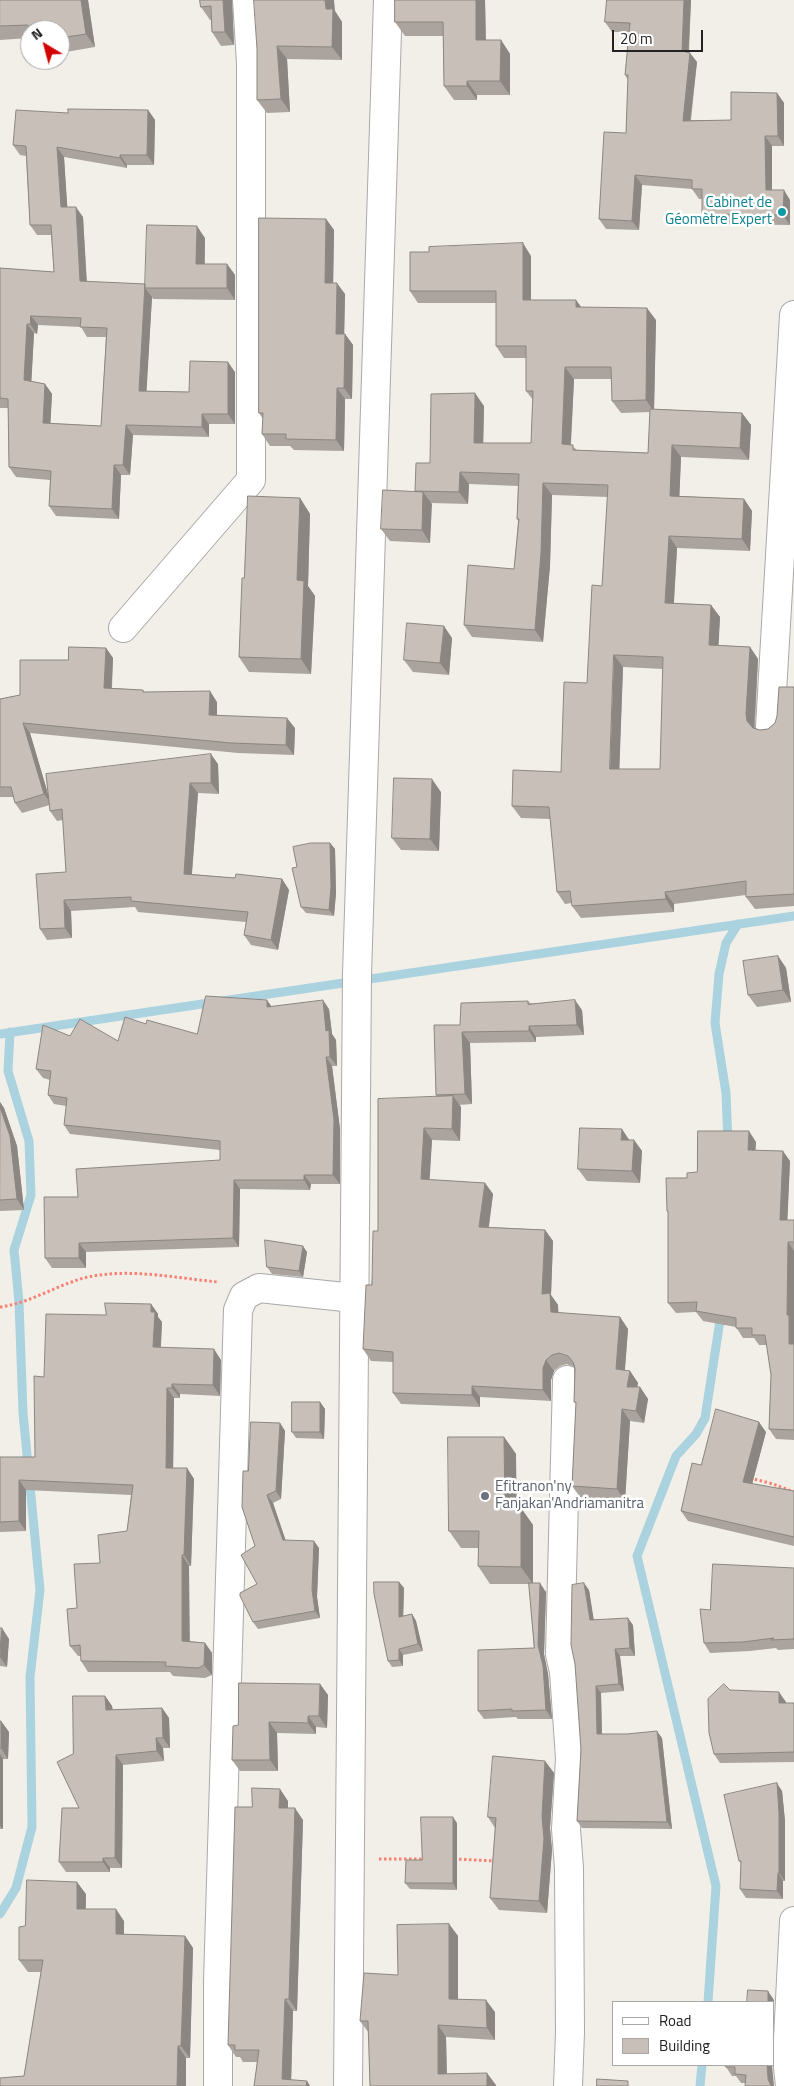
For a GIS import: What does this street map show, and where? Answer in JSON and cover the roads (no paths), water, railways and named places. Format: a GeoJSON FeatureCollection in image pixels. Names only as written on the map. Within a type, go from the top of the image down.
{"type":"FeatureCollection","features":[{"type":"Feature","properties":{"kind":"street"},"geometry":{"type":"LineString","coordinates":[[123,628],[251,480],[251,63],[247,0]]}},
{"type":"Feature","properties":{"kind":"street"},"geometry":{"type":"LineString","coordinates":[[348,2086],[358,986],[388,0]]}},
{"type":"Feature","properties":{"kind":"street"},"geometry":{"type":"LineString","coordinates":[[770,727],[794,315]]}},
{"type":"Feature","properties":{"kind":"street"},"geometry":{"type":"LineString","coordinates":[[218,2086],[218,1982],[238,1310],[244,1296],[259,1288],[354,1298]]}},
{"type":"Feature","properties":{"kind":"street"},"geometry":{"type":"LineString","coordinates":[[567,1380],[560,1654],[564,1672],[570,1758],[566,1829],[569,1868],[570,2032],[568,2086]]}},
{"type":"Feature","properties":{"kind":"street"},"geometry":{"type":"LineString","coordinates":[[790,2086],[787,2058],[794,1921]]}},
{"type":"Feature","properties":{"kind":"waterway"},"geometry":{"type":"LineString","coordinates":[[0,1034],[794,916]]}},
{"type":"Feature","properties":{"kind":"waterway"},"geometry":{"type":"LineString","coordinates":[[728,1143],[726,1093],[715,1023],[719,974],[726,943],[738,924]]}},
{"type":"Feature","properties":{"kind":"waterway"},"geometry":{"type":"LineString","coordinates":[[0,1914],[16,1888],[32,1827],[30,1677],[40,1590],[23,1413],[19,1302],[14,1250],[31,1195],[29,1141],[8,1071],[10,1032]]}},
{"type":"Feature","properties":{"kind":"waterway"},"geometry":{"type":"LineString","coordinates":[[708,2001],[716,1886],[637,1556],[676,1456],[696,1434],[705,1418],[721,1314]]}},
{"type":"Feature","properties":{"kind":"waterway"},"geometry":{"type":"LineString","coordinates":[[700,2086],[702,2066]]}},
{"type":"Feature","properties":{"kind":"place","name":"Cabinet de Géomètre Expert"},"geometry":{"type":"Point","coordinates":[782,212]}},
{"type":"Feature","properties":{"kind":"place","name":"Efitranon'ny Fanjakan'Andriamanitra"},"geometry":{"type":"Point","coordinates":[485,1496]}}]}
